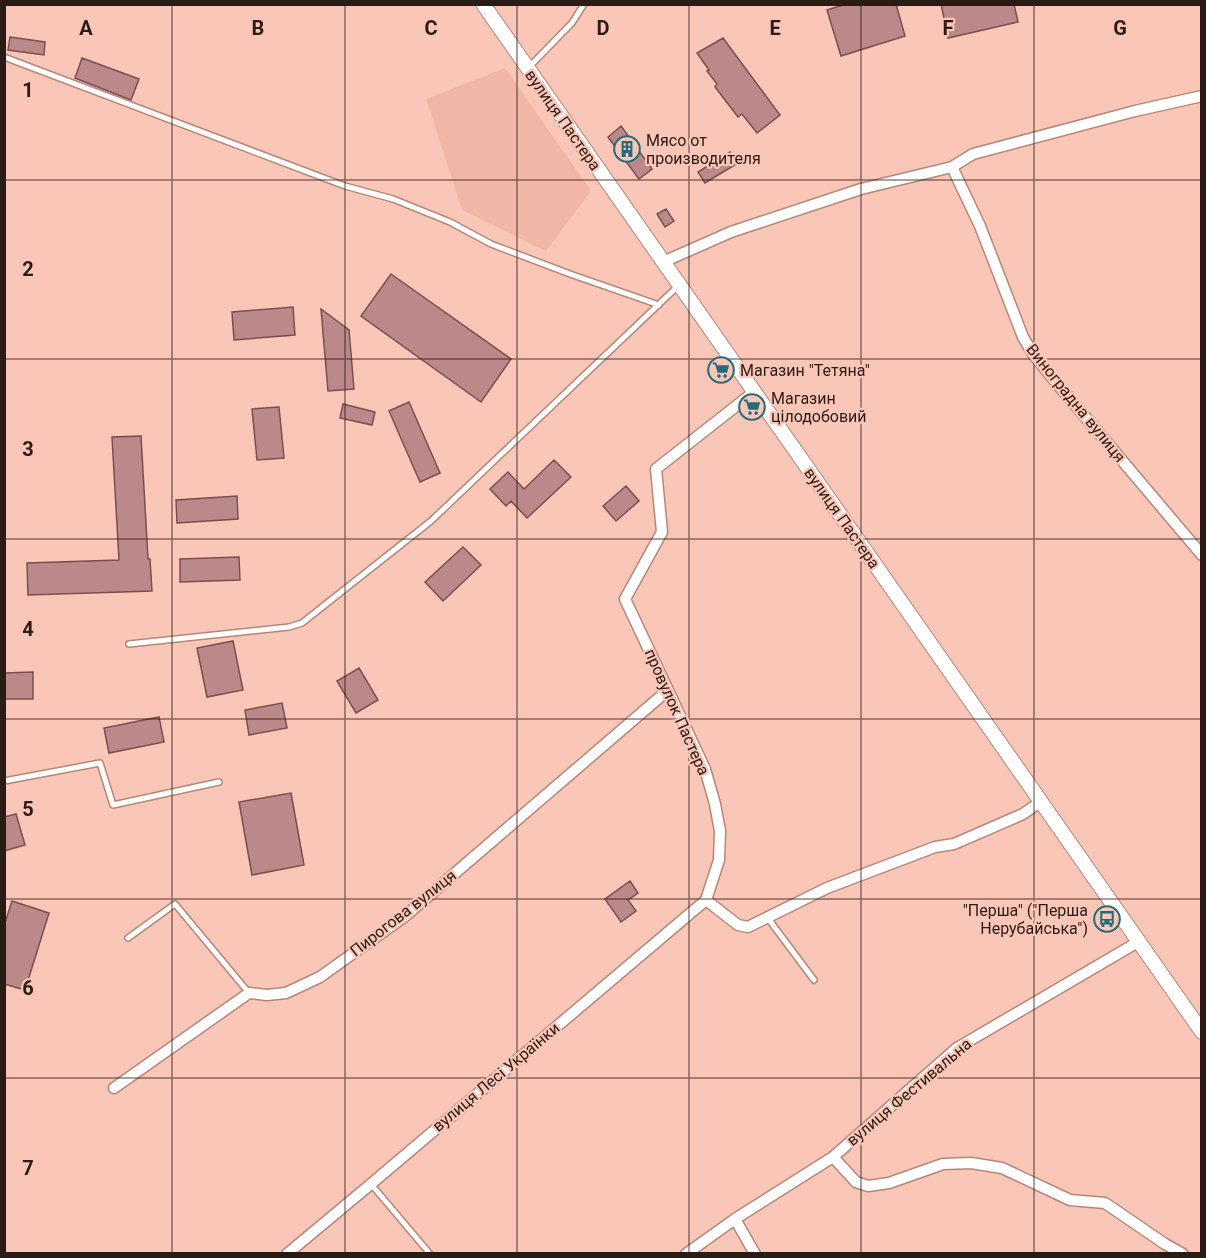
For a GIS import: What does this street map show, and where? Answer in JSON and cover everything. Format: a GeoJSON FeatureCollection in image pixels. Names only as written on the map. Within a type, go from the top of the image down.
{"type":"FeatureCollection","features":[{"type":"Feature","properties":{"kind":"street","name":"вулиця Пастера"},"geometry":{"type":"LineString","coordinates":[[483,4],[1202,1032]]}},
{"type":"Feature","properties":{"kind":"street"},"geometry":{"type":"LineString","coordinates":[[663,262],[731,232],[861,189],[952,167],[973,154],[1135,111],[1202,96]]}},
{"type":"Feature","properties":{"kind":"street","name":"Виноградна вулиця"},"geometry":{"type":"LineString","coordinates":[[952,167],[980,226],[1023,337],[1033,354],[1202,555]]}},
{"type":"Feature","properties":{"kind":"street","name":"провулок Пастера"},"geometry":{"type":"LineString","coordinates":[[706,900],[719,860],[720,831],[715,804],[705,769],[626,599],[662,532],[656,469],[754,392]]}},
{"type":"Feature","properties":{"kind":"street","name":"Пирогова вулиця"},"geometry":{"type":"LineString","coordinates":[[249,993],[267,995],[286,993],[320,977],[404,917],[668,691]]}},
{"type":"Feature","properties":{"kind":"street"},"geometry":{"type":"LineString","coordinates":[[706,900],[738,925],[748,927],[827,888],[934,847],[954,844],[1023,814],[1040,802]]}},
{"type":"Feature","properties":{"kind":"street","name":"вулиця Лесі Українки"},"geometry":{"type":"LineString","coordinates":[[287,1254],[706,900]]}},
{"type":"Feature","properties":{"kind":"street","name":"вулиця Фестивальна"},"geometry":{"type":"LineString","coordinates":[[686,1254],[735,1219],[833,1156],[957,1048],[1138,942]]}},
{"type":"Feature","properties":{"kind":"street"},"geometry":{"type":"LineString","coordinates":[[114,1088],[249,993]]}},
{"type":"Feature","properties":{"kind":"street"},"geometry":{"type":"LineString","coordinates":[[833,1156],[856,1182],[868,1186],[889,1183],[943,1164],[971,1163],[1002,1168],[1071,1200],[1106,1203],[1183,1254]]}},
{"type":"Feature","properties":{"kind":"street"},"geometry":{"type":"LineString","coordinates":[[735,1219],[756,1254]]}},
{"type":"Feature","properties":{"kind":"lane"},"geometry":{"type":"LineString","coordinates":[[527,69],[572,24],[584,4]]}},
{"type":"Feature","properties":{"kind":"lane"},"geometry":{"type":"LineString","coordinates":[[4,57],[345,186],[393,199],[450,222],[491,244],[659,304]]}},
{"type":"Feature","properties":{"kind":"lane"},"geometry":{"type":"LineString","coordinates":[[129,644],[289,627],[302,622],[430,521],[679,285]]}},
{"type":"Feature","properties":{"kind":"lane"},"geometry":{"type":"LineString","coordinates":[[4,781],[100,763],[113,806],[219,782]]}},
{"type":"Feature","properties":{"kind":"lane"},"geometry":{"type":"LineString","coordinates":[[128,938],[175,904],[249,993]]}},
{"type":"Feature","properties":{"kind":"lane"},"geometry":{"type":"LineString","coordinates":[[767,918],[814,980]]}},
{"type":"Feature","properties":{"kind":"lane"},"geometry":{"type":"LineString","coordinates":[[371,1184],[430,1254]]}},
{"type":"Feature","properties":{"kind":"shaded area"},"geometry":{"type":"Polygon","coordinates":[[[505,68],[591,191],[546,251],[462,210],[426,99],[505,68]]]}},
{"type":"Feature","properties":{"kind":"building"},"geometry":{"type":"Polygon","coordinates":[[[846,4],[896,4],[905,36],[841,56],[827,10],[846,4]]]}},
{"type":"Feature","properties":{"kind":"building"},"geometry":{"type":"Polygon","coordinates":[[[941,4],[1014,4],[1018,22],[948,38],[941,4]]]}},
{"type":"Feature","properties":{"kind":"building"},"geometry":{"type":"Polygon","coordinates":[[[10,37],[45,42],[44,55],[8,50],[10,37]]]}},
{"type":"Feature","properties":{"kind":"building"},"geometry":{"type":"Polygon","coordinates":[[[723,38],[780,115],[757,133],[742,114],[738,117],[715,87],[717,84],[697,53],[723,38]]]}},
{"type":"Feature","properties":{"kind":"building"},"geometry":{"type":"Polygon","coordinates":[[[82,58],[139,79],[131,100],[75,78],[82,58]]]}},
{"type":"Feature","properties":{"kind":"building","name":"Мясо от производителя"},"geometry":{"type":"Polygon","coordinates":[[[621,126],[652,169],[639,179],[608,137],[621,126]]]}},
{"type":"Feature","properties":{"kind":"building"},"geometry":{"type":"Polygon","coordinates":[[[730,152],[738,163],[705,183],[698,172],[730,152]]]}},
{"type":"Feature","properties":{"kind":"building"},"geometry":{"type":"Polygon","coordinates":[[[666,209],[674,221],[665,227],[657,214],[666,209]]]}},
{"type":"Feature","properties":{"kind":"building"},"geometry":{"type":"Polygon","coordinates":[[[391,274],[511,359],[481,402],[361,316],[391,274]]]}},
{"type":"Feature","properties":{"kind":"building"},"geometry":{"type":"Polygon","coordinates":[[[293,307],[295,335],[234,340],[232,312],[293,307]]]}},
{"type":"Feature","properties":{"kind":"building"},"geometry":{"type":"Polygon","coordinates":[[[321,309],[349,330],[354,389],[328,391],[321,309]]]}},
{"type":"Feature","properties":{"kind":"building"},"geometry":{"type":"Polygon","coordinates":[[[409,402],[440,473],[420,482],[389,411],[409,402]]]}},
{"type":"Feature","properties":{"kind":"building"},"geometry":{"type":"Polygon","coordinates":[[[343,404],[375,412],[372,425],[340,418],[343,404]]]}},
{"type":"Feature","properties":{"kind":"building"},"geometry":{"type":"Polygon","coordinates":[[[279,407],[284,458],[257,460],[252,409],[279,407]]]}},
{"type":"Feature","properties":{"kind":"building"},"geometry":{"type":"Polygon","coordinates":[[[141,436],[152,591],[28,595],[27,563],[119,560],[112,437],[141,436]]]}},
{"type":"Feature","properties":{"kind":"building"},"geometry":{"type":"Polygon","coordinates":[[[554,460],[571,477],[527,518],[511,501],[506,506],[490,489],[508,472],[524,489],[554,460]]]}},
{"type":"Feature","properties":{"kind":"building"},"geometry":{"type":"Polygon","coordinates":[[[626,486],[639,501],[616,521],[603,506],[626,486]]]}},
{"type":"Feature","properties":{"kind":"building"},"geometry":{"type":"Polygon","coordinates":[[[237,496],[238,519],[177,523],[176,500],[237,496]]]}},
{"type":"Feature","properties":{"kind":"building"},"geometry":{"type":"Polygon","coordinates":[[[463,547],[481,565],[443,601],[425,582],[463,547]]]}},
{"type":"Feature","properties":{"kind":"building"},"geometry":{"type":"Polygon","coordinates":[[[239,557],[240,580],[180,582],[180,559],[239,557]]]}},
{"type":"Feature","properties":{"kind":"building"},"geometry":{"type":"Polygon","coordinates":[[[233,641],[243,690],[207,697],[197,648],[233,641]]]}},
{"type":"Feature","properties":{"kind":"building"},"geometry":{"type":"Polygon","coordinates":[[[359,668],[378,700],[356,713],[337,681],[359,668]]]}},
{"type":"Feature","properties":{"kind":"building"},"geometry":{"type":"Polygon","coordinates":[[[33,672],[33,699],[4,699],[4,673],[33,672]]]}},
{"type":"Feature","properties":{"kind":"building"},"geometry":{"type":"Polygon","coordinates":[[[282,703],[287,728],[249,735],[245,710],[282,703]]]}},
{"type":"Feature","properties":{"kind":"building"},"geometry":{"type":"Polygon","coordinates":[[[159,717],[164,742],[109,753],[104,728],[159,717]]]}},
{"type":"Feature","properties":{"kind":"building"},"geometry":{"type":"Polygon","coordinates":[[[291,793],[304,865],[252,875],[239,802],[291,793]]]}},
{"type":"Feature","properties":{"kind":"building"},"geometry":{"type":"Polygon","coordinates":[[[16,814],[25,845],[4,851],[4,817],[16,814]]]}},
{"type":"Feature","properties":{"kind":"building"},"geometry":{"type":"Polygon","coordinates":[[[630,881],[638,893],[628,900],[636,911],[621,922],[605,899],[630,881]]]}},
{"type":"Feature","properties":{"kind":"building"},"geometry":{"type":"Polygon","coordinates":[[[12,901],[49,913],[25,990],[4,984],[4,926],[12,901]]]}},
{"type":"Feature","properties":{"kind":"place","name":"Мясо от производителя"},"geometry":{"type":"Point","coordinates":[627,149]}},
{"type":"Feature","properties":{"kind":"place","name":"Магазин \"Тетяна\""},"geometry":{"type":"Point","coordinates":[721,370]}},
{"type":"Feature","properties":{"kind":"place","name":"Магазин цілодобовий"},"geometry":{"type":"Point","coordinates":[752,407]}},
{"type":"Feature","properties":{"kind":"place","name":"\"Перша\" (\"Перша Нерубайська\")"},"geometry":{"type":"Point","coordinates":[1107,919]}}]}
